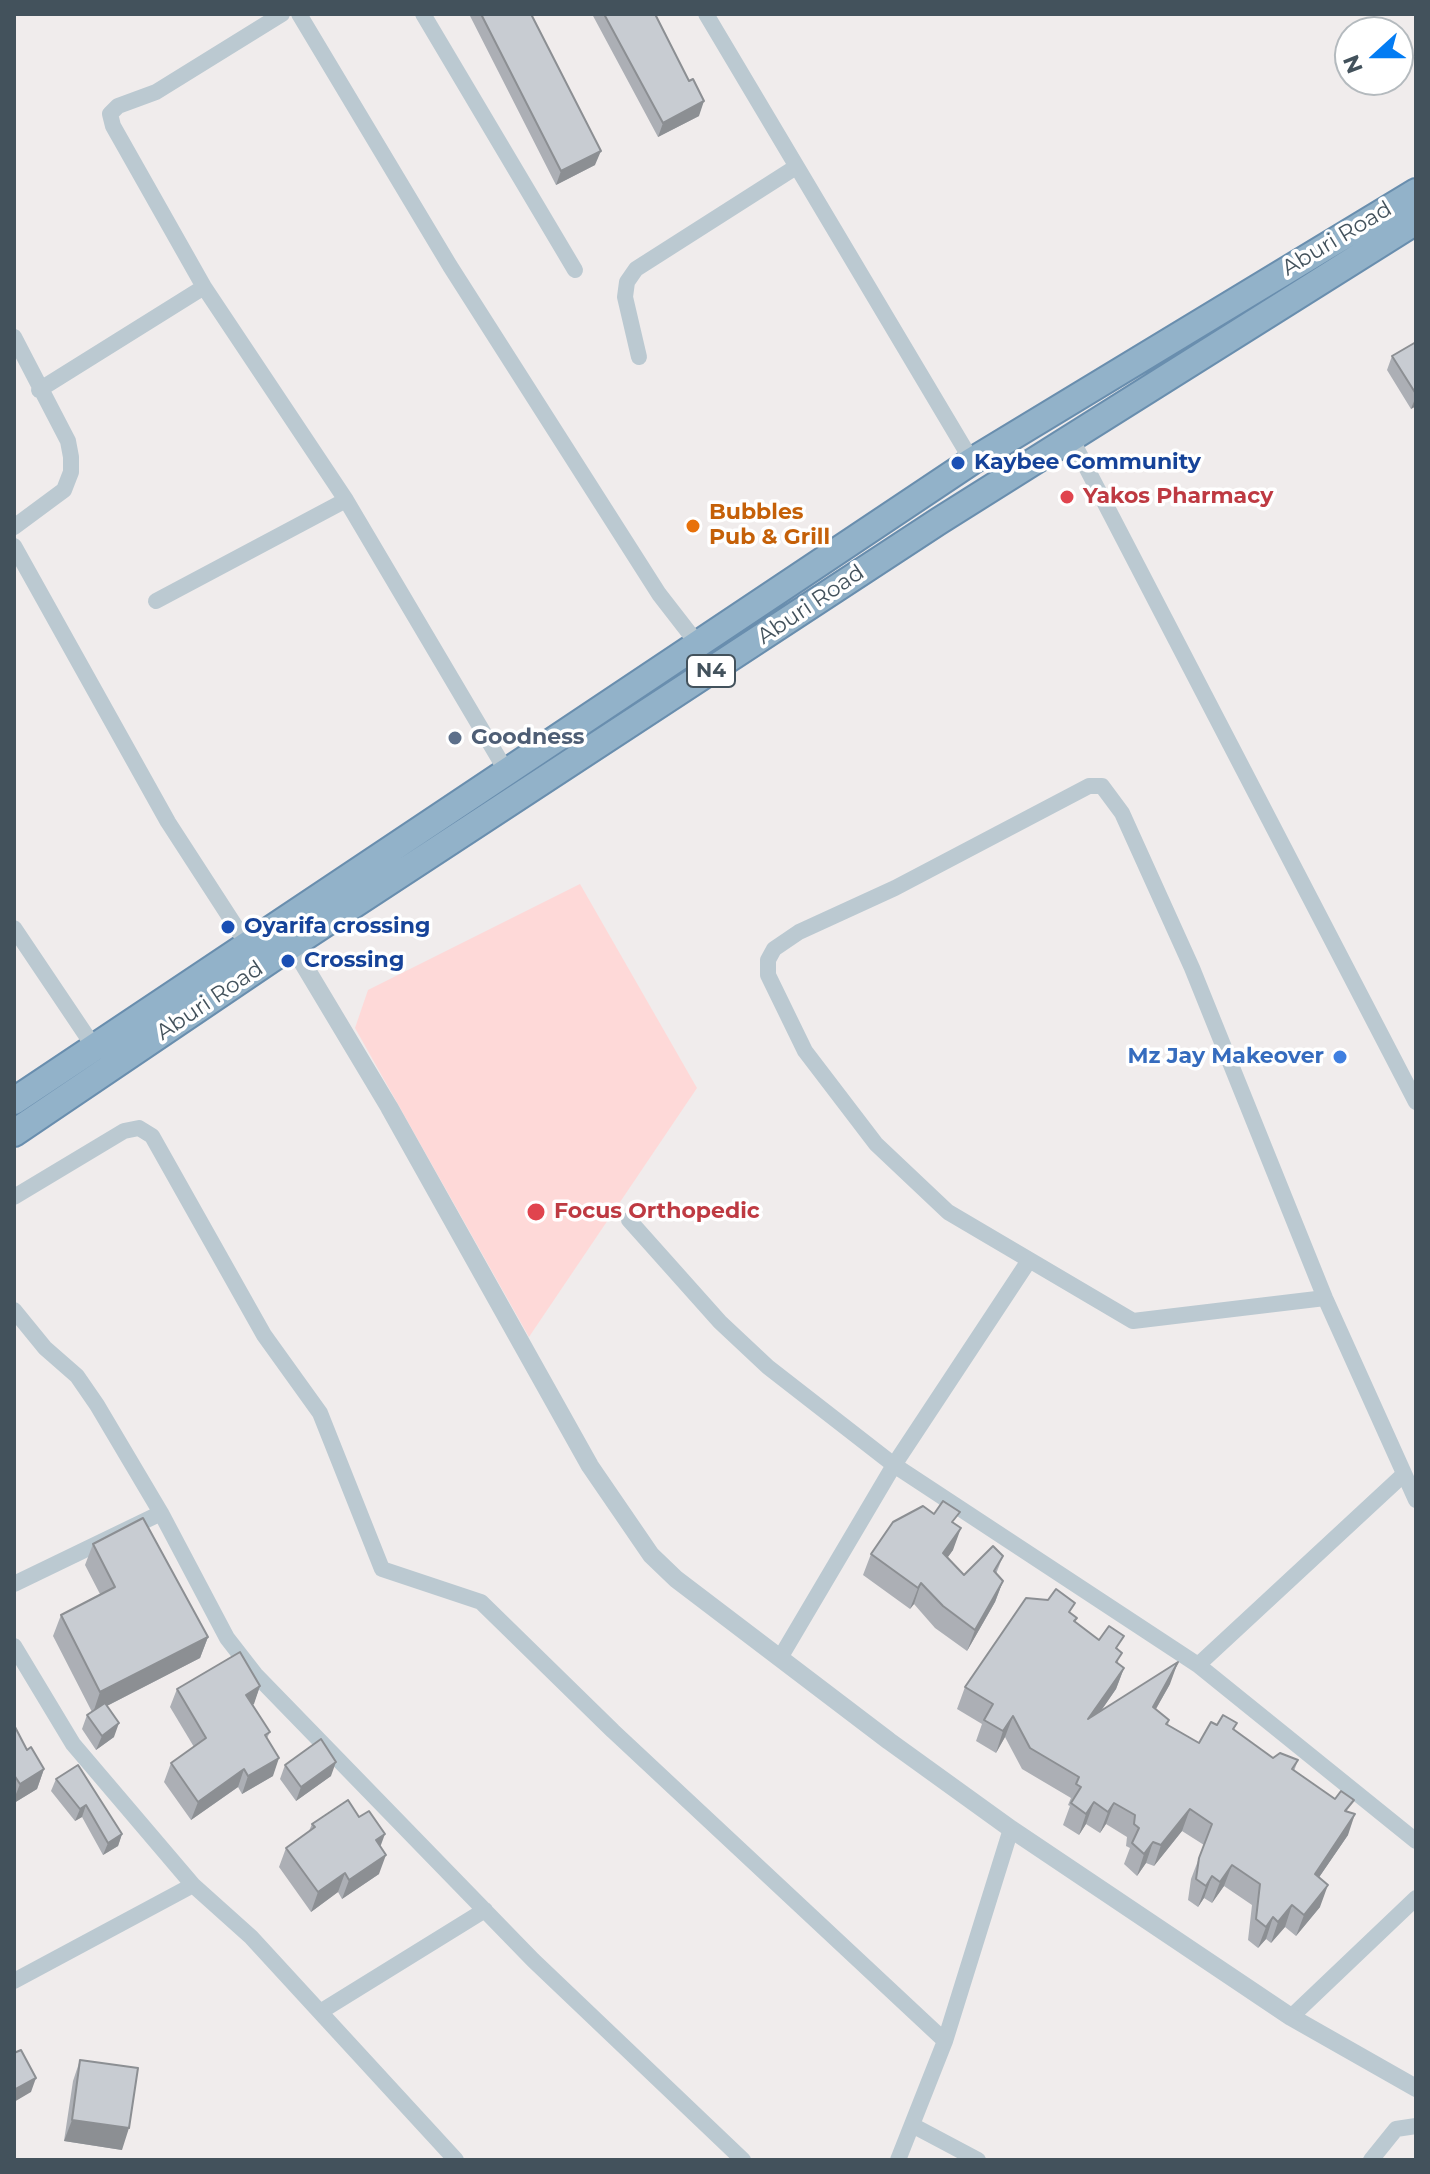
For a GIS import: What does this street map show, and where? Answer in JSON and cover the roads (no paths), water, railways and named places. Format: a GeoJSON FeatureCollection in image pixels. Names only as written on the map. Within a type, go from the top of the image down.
{"type":"FeatureCollection","features":[{"type":"Feature","properties":{"kind":"highway","name":"Aburi Road"},"geometry":{"type":"LineString","coordinates":[[14,1101],[508,774],[697,643],[972,461],[1416,192]]}},
{"type":"Feature","properties":{"kind":"highway","name":"Aburi Road"},"geometry":{"type":"LineString","coordinates":[[14,1133],[292,945],[915,536],[1416,221]]}},
{"type":"Feature","properties":{"kind":"highway"},"geometry":{"type":"LineString","coordinates":[[665,665],[683,691]]}},
{"type":"Feature","properties":{"kind":"street"},"geometry":{"type":"LineString","coordinates":[[282,14],[156,92],[118,106],[110,114],[119,139],[204,287],[346,500],[508,774]]}},
{"type":"Feature","properties":{"kind":"street"},"geometry":{"type":"LineString","coordinates":[[299,14],[450,266],[659,594],[697,643]]}},
{"type":"Feature","properties":{"kind":"street"},"geometry":{"type":"LineString","coordinates":[[423,14],[575,270]]}},
{"type":"Feature","properties":{"kind":"street"},"geometry":{"type":"LineString","coordinates":[[706,14],[972,461]]}},
{"type":"Feature","properties":{"kind":"street"},"geometry":{"type":"LineString","coordinates":[[639,357],[625,297],[627,282],[636,269],[796,167]]}},
{"type":"Feature","properties":{"kind":"street"},"geometry":{"type":"LineString","coordinates":[[39,390],[204,287]]}},
{"type":"Feature","properties":{"kind":"street"},"geometry":{"type":"LineString","coordinates":[[14,337],[68,441],[71,472],[64,490],[14,527]]}},
{"type":"Feature","properties":{"kind":"street"},"geometry":{"type":"LineString","coordinates":[[1071,438],[1414,1093]]}},
{"type":"Feature","properties":{"kind":"street"},"geometry":{"type":"LineString","coordinates":[[156,601],[346,500]]}},
{"type":"Feature","properties":{"kind":"street"},"geometry":{"type":"LineString","coordinates":[[14,546],[168,822],[247,944]]}},
{"type":"Feature","properties":{"kind":"street"},"geometry":{"type":"LineString","coordinates":[[1325,1298],[1147,1322],[1133,1321],[1028,1262],[948,1212],[876,1144],[805,1051],[768,975],[768,960],[774,949],[799,932],[895,888],[1089,786],[1102,786],[1122,813],[1192,968],[1325,1298],[1416,1500]]}},
{"type":"Feature","properties":{"kind":"street"},"geometry":{"type":"LineString","coordinates":[[14,928],[94,1047]]}},
{"type":"Feature","properties":{"kind":"street"},"geometry":{"type":"LineString","coordinates":[[292,945],[389,1107],[590,1466],[651,1555],[676,1579],[1011,1829],[1291,2017],[1416,2088]]}},
{"type":"Feature","properties":{"kind":"street"},"geometry":{"type":"LineString","coordinates":[[14,1197],[124,1131],[139,1128],[152,1136],[264,1335],[320,1413],[331,1434],[368,1543],[382,1569],[481,1602],[624,1742],[945,2041]]}},
{"type":"Feature","properties":{"kind":"street"},"geometry":{"type":"LineString","coordinates":[[629,1220],[720,1322],[768,1367],[894,1465],[1198,1665],[1416,1841]]}},
{"type":"Feature","properties":{"kind":"street"},"geometry":{"type":"LineString","coordinates":[[780,1658],[894,1465],[1028,1262]]}},
{"type":"Feature","properties":{"kind":"street"},"geometry":{"type":"LineString","coordinates":[[14,1310],[20,1330],[77,1376],[161,1513],[227,1638],[255,1674],[485,1910],[743,2160]]}},
{"type":"Feature","properties":{"kind":"street"},"geometry":{"type":"LineString","coordinates":[[1198,1665],[1403,1475]]}},
{"type":"Feature","properties":{"kind":"street"},"geometry":{"type":"LineString","coordinates":[[14,1584],[161,1513]]}},
{"type":"Feature","properties":{"kind":"street"},"geometry":{"type":"LineString","coordinates":[[14,1646],[73,1744],[193,1885],[251,1937],[456,2160]]}},
{"type":"Feature","properties":{"kind":"street"},"geometry":{"type":"LineString","coordinates":[[898,2160],[945,2041],[1011,1829]]}},
{"type":"Feature","properties":{"kind":"street"},"geometry":{"type":"LineString","coordinates":[[14,1981],[193,1885]]}},
{"type":"Feature","properties":{"kind":"street"},"geometry":{"type":"LineString","coordinates":[[1291,2017],[1416,1898]]}},
{"type":"Feature","properties":{"kind":"street"},"geometry":{"type":"LineString","coordinates":[[320,2012],[485,1910]]}},
{"type":"Feature","properties":{"kind":"street"},"geometry":{"type":"LineString","coordinates":[[912,2125],[978,2160]]}},
{"type":"Feature","properties":{"kind":"street"},"geometry":{"type":"LineString","coordinates":[[1371,2160],[1396,2129],[1416,2126]]}},
{"type":"Feature","properties":{"kind":"place","name":"Kaybee Community"},"geometry":{"type":"Point","coordinates":[958,463]}},
{"type":"Feature","properties":{"kind":"place","name":"Yakos Pharmacy"},"geometry":{"type":"Point","coordinates":[1067,497]}},
{"type":"Feature","properties":{"kind":"place","name":"Bubbles Pub & Grill"},"geometry":{"type":"Point","coordinates":[693,526]}},
{"type":"Feature","properties":{"kind":"place","name":"Goodness"},"geometry":{"type":"Point","coordinates":[455,738]}},
{"type":"Feature","properties":{"kind":"place","name":"Oyarifa crossing"},"geometry":{"type":"Point","coordinates":[228,927]}},
{"type":"Feature","properties":{"kind":"place","name":"Crossing"},"geometry":{"type":"Point","coordinates":[288,961]}},
{"type":"Feature","properties":{"kind":"place","name":"Mz Jay Makeover"},"geometry":{"type":"Point","coordinates":[1340,1057]}},
{"type":"Feature","properties":{"kind":"place","name":"Focus Orthopedic"},"geometry":{"type":"Point","coordinates":[536,1212]}}]}
